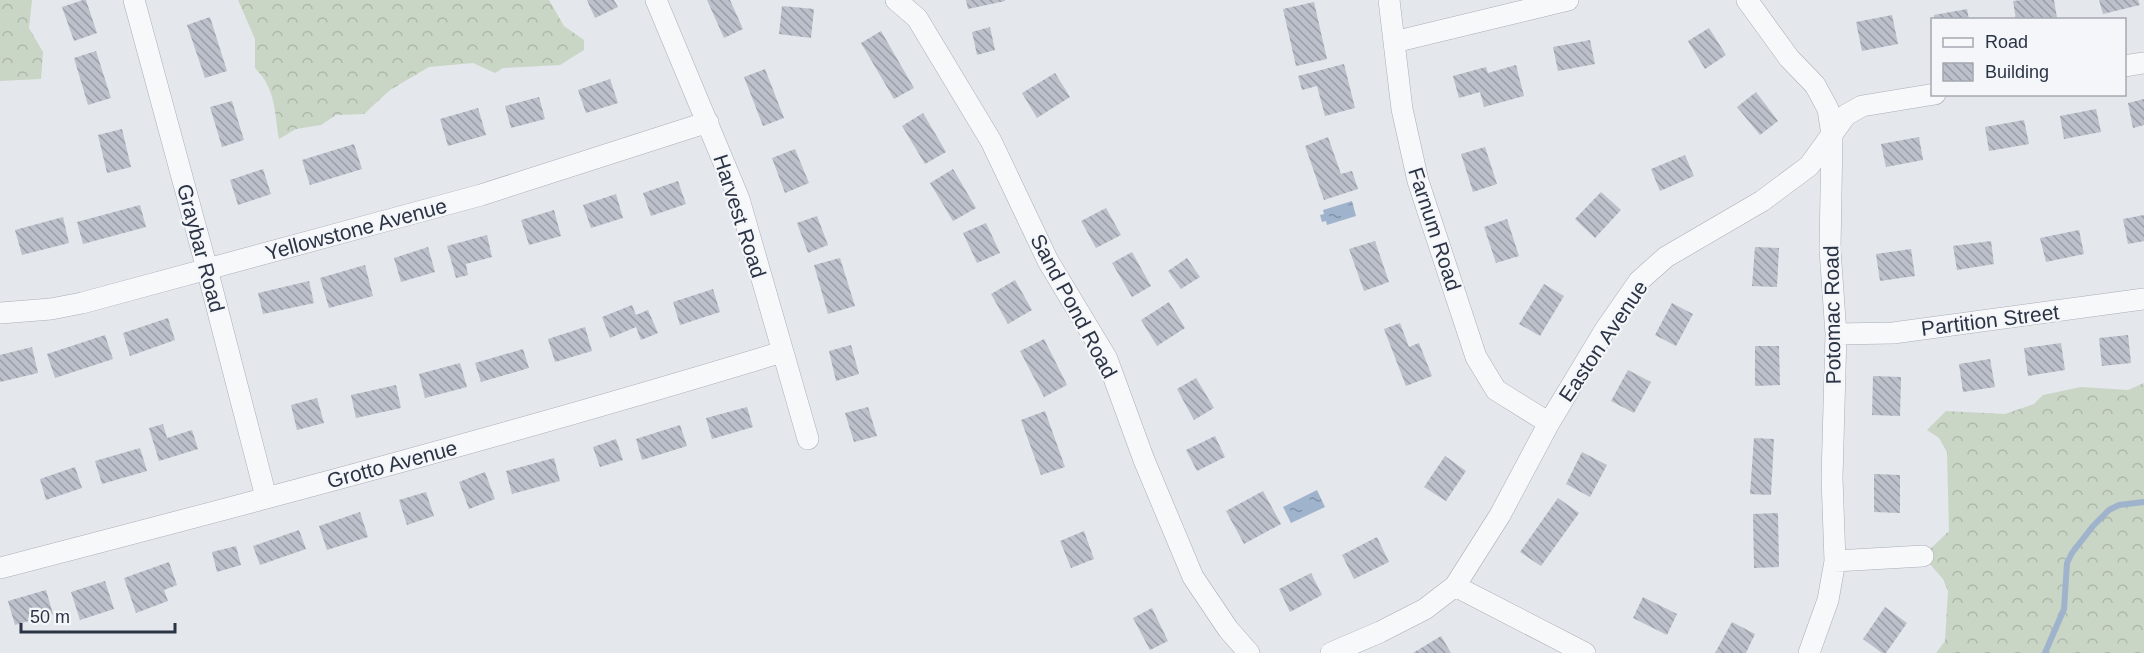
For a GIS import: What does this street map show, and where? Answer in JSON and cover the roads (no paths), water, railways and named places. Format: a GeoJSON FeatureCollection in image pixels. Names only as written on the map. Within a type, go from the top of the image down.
{"type":"FeatureCollection","features":[{"type":"Feature","properties":{"kind":"street","name":"Graybar Road"},"geometry":{"type":"LineString","coordinates":[[134,0],[266,497]]}},
{"type":"Feature","properties":{"kind":"street","name":"Harvest Road"},"geometry":{"type":"LineString","coordinates":[[656,0],[739,199],[808,439]]}},
{"type":"Feature","properties":{"kind":"street","name":"Sand Pond Road"},"geometry":{"type":"LineString","coordinates":[[896,0],[917,18],[991,141],[1048,261],[1107,359],[1144,460],[1193,577],[1228,629],[1249,653]]}},
{"type":"Feature","properties":{"kind":"street","name":"Farnum Road"},"geometry":{"type":"LineString","coordinates":[[1389,0],[1402,109],[1418,181],[1476,357],[1496,390],[1549,423]]}},
{"type":"Feature","properties":{"kind":"street"},"geometry":{"type":"LineString","coordinates":[[1394,42],[1568,0]]}},
{"type":"Feature","properties":{"kind":"street","name":"Potomac Road"},"geometry":{"type":"LineString","coordinates":[[1747,0],[1789,58],[1815,85],[1828,109],[1832,135],[1830,250],[1836,334],[1832,478],[1835,561],[1828,600],[1809,653]]}},
{"type":"Feature","properties":{"kind":"street"},"geometry":{"type":"LineString","coordinates":[[2126,66],[2144,63]]}},
{"type":"Feature","properties":{"kind":"street","name":"Easton Avenue"},"geometry":{"type":"LineString","coordinates":[[1455,586],[1500,515],[1549,423],[1605,330],[1639,281],[1666,257],[1762,201],[1809,166],[1846,115],[1862,106],[1931,95]]}},
{"type":"Feature","properties":{"kind":"street","name":"Yellowstone Avenue"},"geometry":{"type":"LineString","coordinates":[[0,313],[51,309],[82,303],[481,195],[708,122]]}},
{"type":"Feature","properties":{"kind":"street","name":"Partition Street"},"geometry":{"type":"LineString","coordinates":[[1836,334],[1893,333],[2144,299]]}},
{"type":"Feature","properties":{"kind":"street","name":"Grotto Avenue"},"geometry":{"type":"LineString","coordinates":[[0,568],[610,404],[782,352]]}},
{"type":"Feature","properties":{"kind":"street"},"geometry":{"type":"LineString","coordinates":[[1835,561],[1923,556]]}},
{"type":"Feature","properties":{"kind":"street"},"geometry":{"type":"LineString","coordinates":[[1330,653],[1380,632],[1425,609],[1455,586],[1572,650]]}},
{"type":"Feature","properties":{"kind":"water"},"geometry":{"type":"Polygon","coordinates":[[[1352,201],[1356,216],[1327,225],[1326,221],[1322,222],[1320,215],[1324,214],[1323,210],[1352,201]]]}},
{"type":"Feature","properties":{"kind":"water"},"geometry":{"type":"Polygon","coordinates":[[[1317,490],[1325,507],[1291,523],[1283,507],[1317,490]]]}},
{"type":"Feature","properties":{"kind":"waterway"},"geometry":{"type":"LineString","coordinates":[[2045,653],[2064,609],[2067,563],[2072,553],[2109,510],[2119,505],[2144,502]]}}]}
